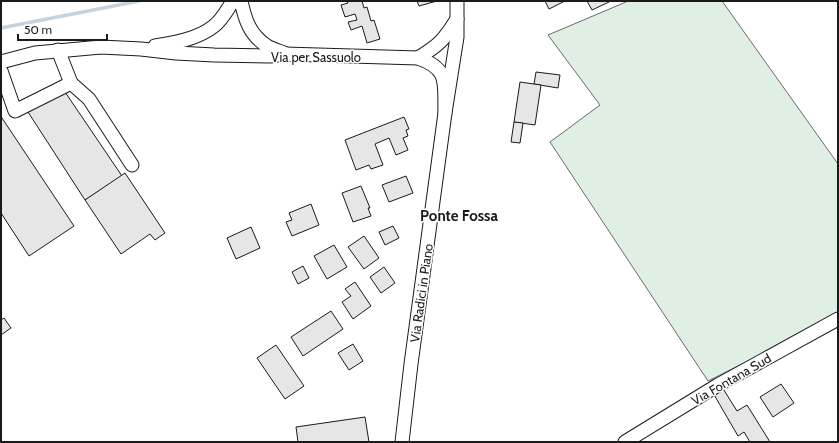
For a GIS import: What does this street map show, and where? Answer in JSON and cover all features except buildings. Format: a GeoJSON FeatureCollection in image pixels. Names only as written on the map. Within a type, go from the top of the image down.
{"type":"FeatureCollection","features":[{"type":"Feature","properties":{"kind":"street"},"geometry":{"type":"LineString","coordinates":[[1,62],[35,53],[58,50],[101,47],[141,49],[176,43],[205,32],[214,26],[222,18],[233,1]]}},
{"type":"Feature","properties":{"kind":"street"},"geometry":{"type":"LineString","coordinates":[[241,1],[248,25],[253,33],[267,46],[285,54]]}},
{"type":"Feature","properties":{"kind":"street","name":"Via Radici in Piano"},"geometry":{"type":"LineString","coordinates":[[402,442],[445,113],[457,37],[457,1]]}},
{"type":"Feature","properties":{"kind":"street"},"geometry":{"type":"LineString","coordinates":[[418,58],[446,38],[457,19]]}},
{"type":"Feature","properties":{"kind":"street","name":"Via per Sassuolo"},"geometry":{"type":"LineString","coordinates":[[141,49],[214,55],[270,56],[285,54],[418,58]]}},
{"type":"Feature","properties":{"kind":"street"},"geometry":{"type":"LineString","coordinates":[[58,50],[71,83],[90,99],[132,165]]}},
{"type":"Feature","properties":{"kind":"street"},"geometry":{"type":"LineString","coordinates":[[418,58],[431,62],[440,70],[444,81],[445,113]]}},
{"type":"Feature","properties":{"kind":"street"},"geometry":{"type":"LineString","coordinates":[[1,71],[15,110],[71,83]]}},
{"type":"Feature","properties":{"kind":"street","name":"Via Fontana Sud"},"geometry":{"type":"LineString","coordinates":[[626,442],[718,385],[838,319]]}},
{"type":"Feature","properties":{"kind":"green space"},"geometry":{"type":"Polygon","coordinates":[[[625,1],[722,1],[838,164],[838,316],[708,381],[550,142],[600,105],[548,35],[626,2],[625,1]]]}},
{"type":"Feature","properties":{"kind":"waterway"},"geometry":{"type":"LineString","coordinates":[[1,28],[139,1]]}},
{"type":"Feature","properties":{"kind":"district","name":"Ponte Fossa"},"geometry":{"type":"Point","coordinates":[459,216]}}]}
